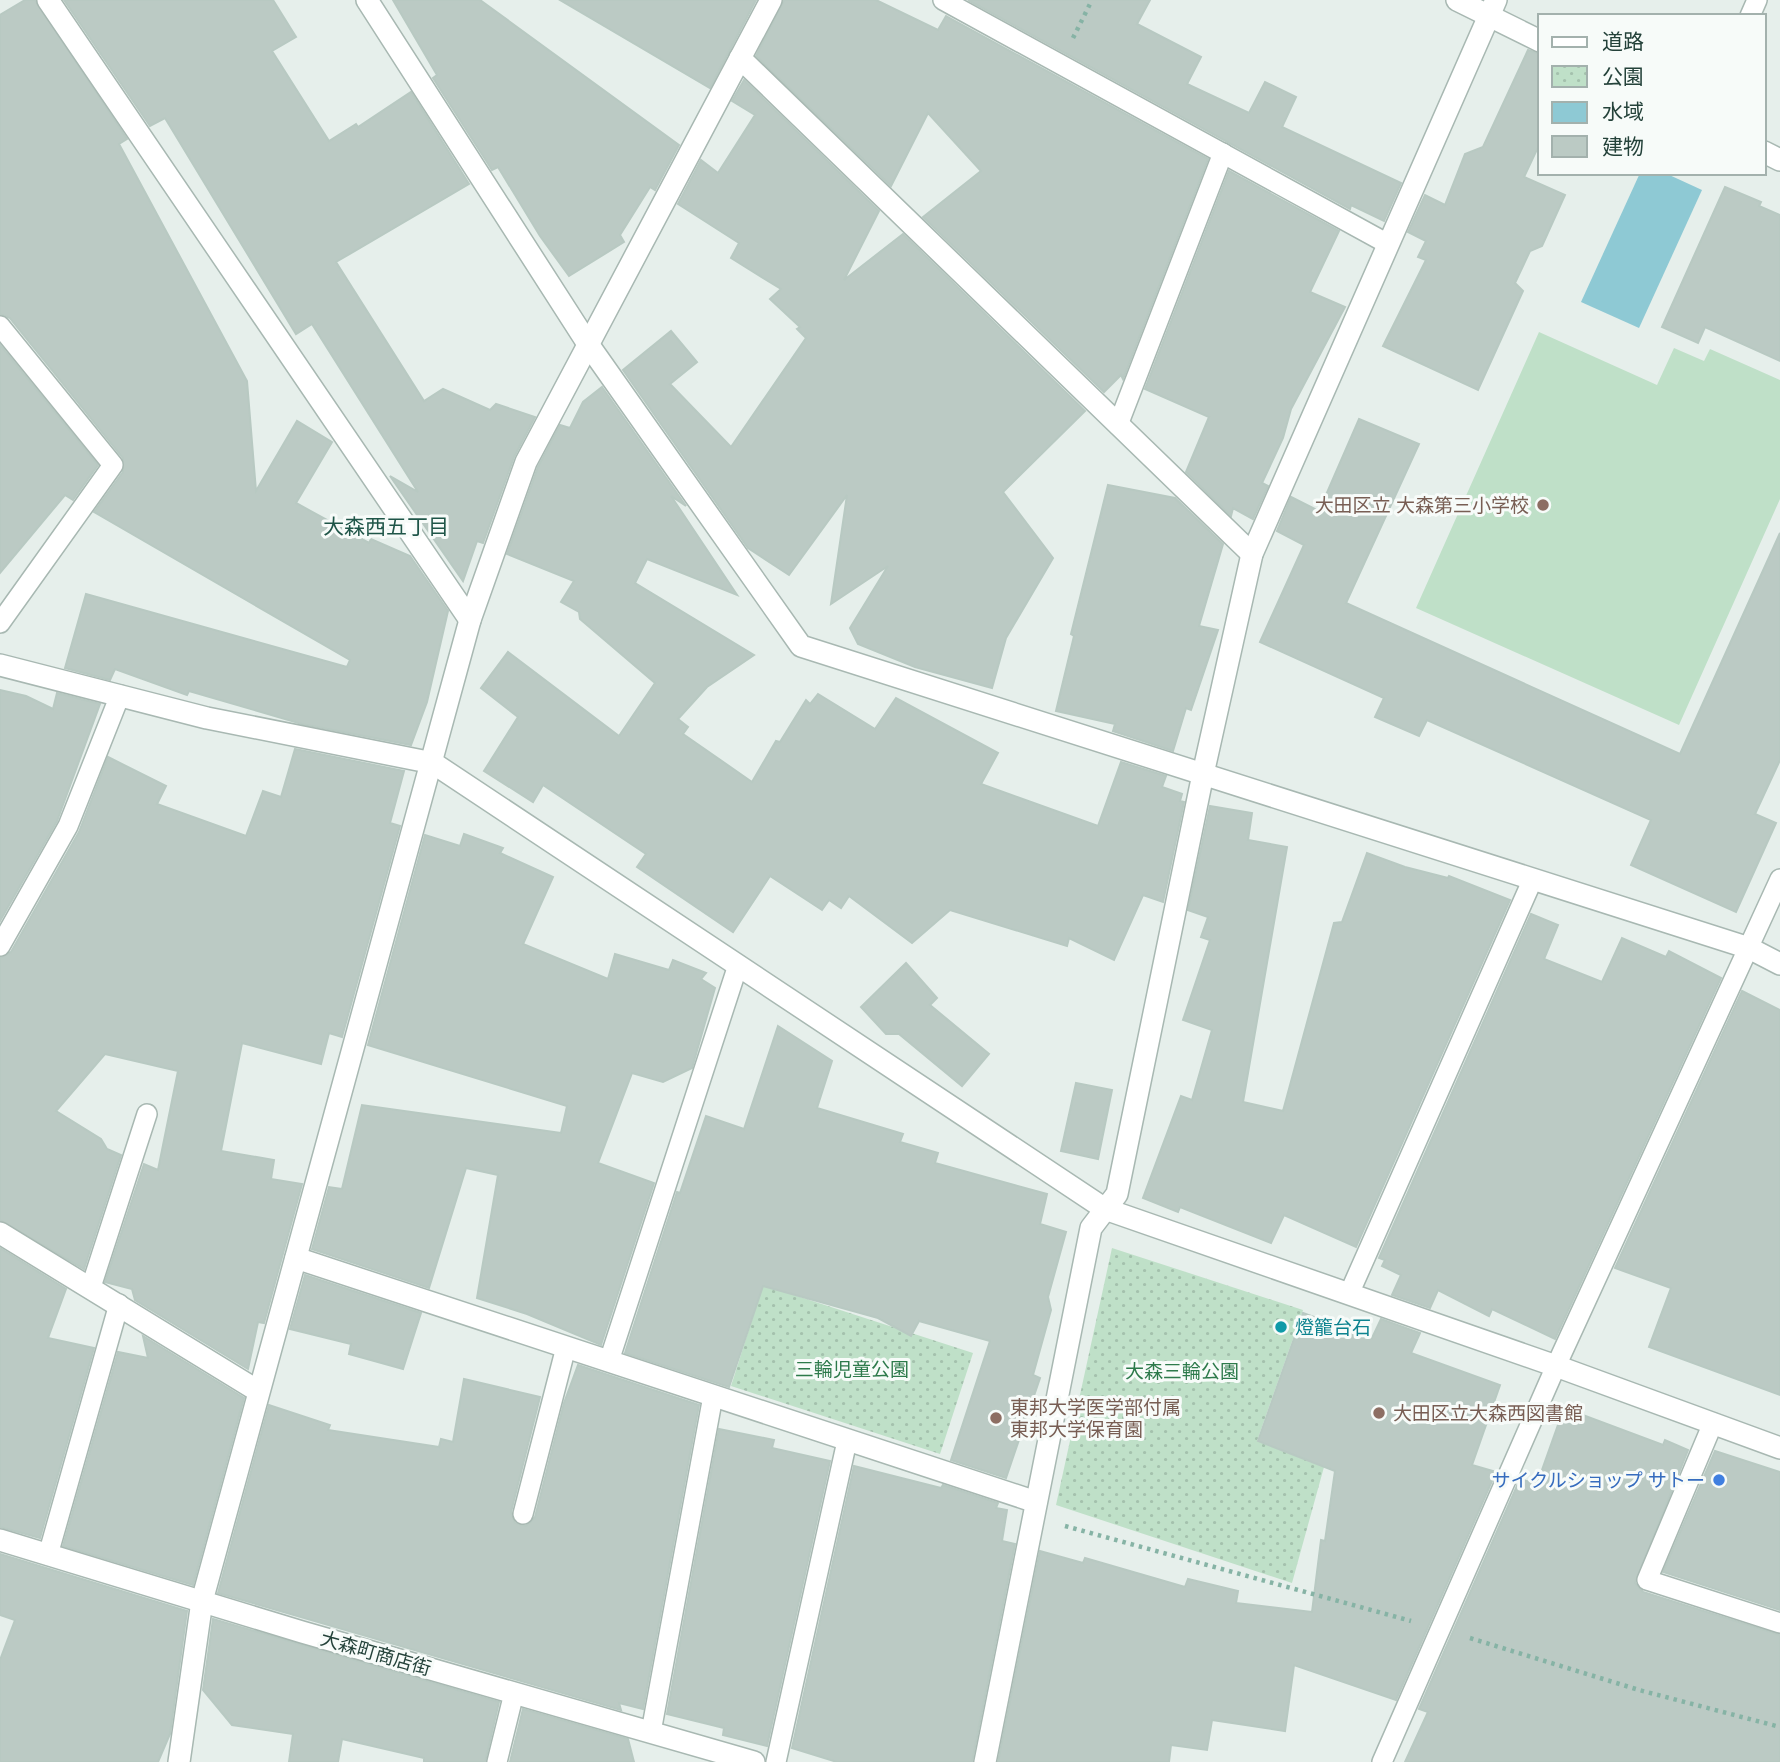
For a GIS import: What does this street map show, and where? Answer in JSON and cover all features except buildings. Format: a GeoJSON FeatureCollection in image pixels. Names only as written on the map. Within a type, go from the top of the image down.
{"type":"FeatureCollection","features":[{"type":"Feature","properties":{"kind":"street"},"geometry":{"type":"LineString","coordinates":[[48,0],[470,620]]}},
{"type":"Feature","properties":{"kind":"street"},"geometry":{"type":"LineString","coordinates":[[367,0],[588,344],[801,646],[1749,948],[1780,964]]}},
{"type":"Feature","properties":{"kind":"street"},"geometry":{"type":"LineString","coordinates":[[179,1762],[202,1601],[470,620],[526,462],[771,0]]}},
{"type":"Feature","properties":{"kind":"street"},"geometry":{"type":"LineString","coordinates":[[1457,0],[1492,8],[1538,40]]}},
{"type":"Feature","properties":{"kind":"street"},"geometry":{"type":"LineString","coordinates":[[985,1762],[1091,1228],[1117,1194],[1203,774],[1252,554],[1492,8]]}},
{"type":"Feature","properties":{"kind":"street"},"geometry":{"type":"LineString","coordinates":[[740,58],[1252,554]]}},
{"type":"Feature","properties":{"kind":"street"},"geometry":{"type":"LineString","coordinates":[[0,665],[207,718],[433,763],[1105,1209],[1556,1366],[1780,1448]]}},
{"type":"Feature","properties":{"kind":"street"},"geometry":{"type":"LineString","coordinates":[[0,1233],[258,1391]]}},
{"type":"Feature","properties":{"kind":"street"},"geometry":{"type":"LineString","coordinates":[[296,1258],[1036,1502]]}},
{"type":"Feature","properties":{"kind":"street","name":"大森町商店街"},"geometry":{"type":"LineString","coordinates":[[0,1540],[754,1762]]}},
{"type":"Feature","properties":{"kind":"lane"},"geometry":{"type":"LineString","coordinates":[[943,0],[1388,244]]}},
{"type":"Feature","properties":{"kind":"lane"},"geometry":{"type":"LineString","coordinates":[[1118,425],[1223,153]]}},
{"type":"Feature","properties":{"kind":"lane"},"geometry":{"type":"LineString","coordinates":[[0,326],[113,465],[0,623]]}},
{"type":"Feature","properties":{"kind":"lane"},"geometry":{"type":"LineString","coordinates":[[0,946],[68,826],[120,695]]}},
{"type":"Feature","properties":{"kind":"lane"},"geometry":{"type":"LineString","coordinates":[[1382,1762],[1556,1366],[1780,880]]}},
{"type":"Feature","properties":{"kind":"lane"},"geometry":{"type":"LineString","coordinates":[[1349,1294],[1532,881]]}},
{"type":"Feature","properties":{"kind":"lane"},"geometry":{"type":"LineString","coordinates":[[609,1362],[738,965]]}},
{"type":"Feature","properties":{"kind":"lane"},"geometry":{"type":"LineString","coordinates":[[91,1287],[147,1114]]}},
{"type":"Feature","properties":{"kind":"lane"},"geometry":{"type":"LineString","coordinates":[[48,1555],[119,1304]]}},
{"type":"Feature","properties":{"kind":"lane"},"geometry":{"type":"LineString","coordinates":[[523,1514],[566,1347]]}},
{"type":"Feature","properties":{"kind":"lane"},"geometry":{"type":"LineString","coordinates":[[652,1732],[713,1396]]}},
{"type":"Feature","properties":{"kind":"lane"},"geometry":{"type":"LineString","coordinates":[[1713,1423],[1647,1580],[1780,1623]]}},
{"type":"Feature","properties":{"kind":"lane"},"geometry":{"type":"LineString","coordinates":[[776,1762],[847,1441]]}},
{"type":"Feature","properties":{"kind":"lane"},"geometry":{"type":"LineString","coordinates":[[497,1762],[514,1693]]}},
{"type":"Feature","properties":{"kind":"path"},"geometry":{"type":"LineString","coordinates":[[1060,64],[1092,0]]}},
{"type":"Feature","properties":{"kind":"green space"},"geometry":{"type":"Polygon","coordinates":[[[1539,332],[1657,385],[1674,348],[1704,361],[1710,349],[1780,380],[1780,499],[1679,725],[1416,608],[1539,332]]]}},
{"type":"Feature","properties":{"kind":"green space","name":"大森三輪公園"},"geometry":{"type":"Polygon","coordinates":[[[1112,1248],[1303,1310],[1257,1441],[1324,1467],[1292,1583],[1056,1505],[1112,1248]]]}},
{"type":"Feature","properties":{"kind":"green space","name":"三輪児童公園"},"geometry":{"type":"Polygon","coordinates":[[[763,1285],[973,1353],[940,1454],[731,1386],[763,1285]]]}},
{"type":"Feature","properties":{"kind":"water"},"geometry":{"type":"Polygon","coordinates":[[[1639,175],[1669,175],[1702,190],[1639,328],[1581,302],[1639,175]]]}},
{"type":"Feature","properties":{"kind":"place","name":"大田区立 大森第三小学校"},"geometry":{"type":"Point","coordinates":[1543,505]}},
{"type":"Feature","properties":{"kind":"place","name":"燈籠台石"},"geometry":{"type":"Point","coordinates":[1281,1327]}},
{"type":"Feature","properties":{"kind":"place","name":"大田区立大森西図書館"},"geometry":{"type":"Point","coordinates":[1379,1413]}},
{"type":"Feature","properties":{"kind":"place","name":"東邦大学医学部付属 東邦大学保育園"},"geometry":{"type":"Point","coordinates":[996,1418]}},
{"type":"Feature","properties":{"kind":"place","name":"サイクルショップ サトー"},"geometry":{"type":"Point","coordinates":[1719,1480]}},
{"type":"Feature","properties":{"kind":"district","name":"大森西五丁目"},"geometry":{"type":"Point","coordinates":[386,527]}}]}
